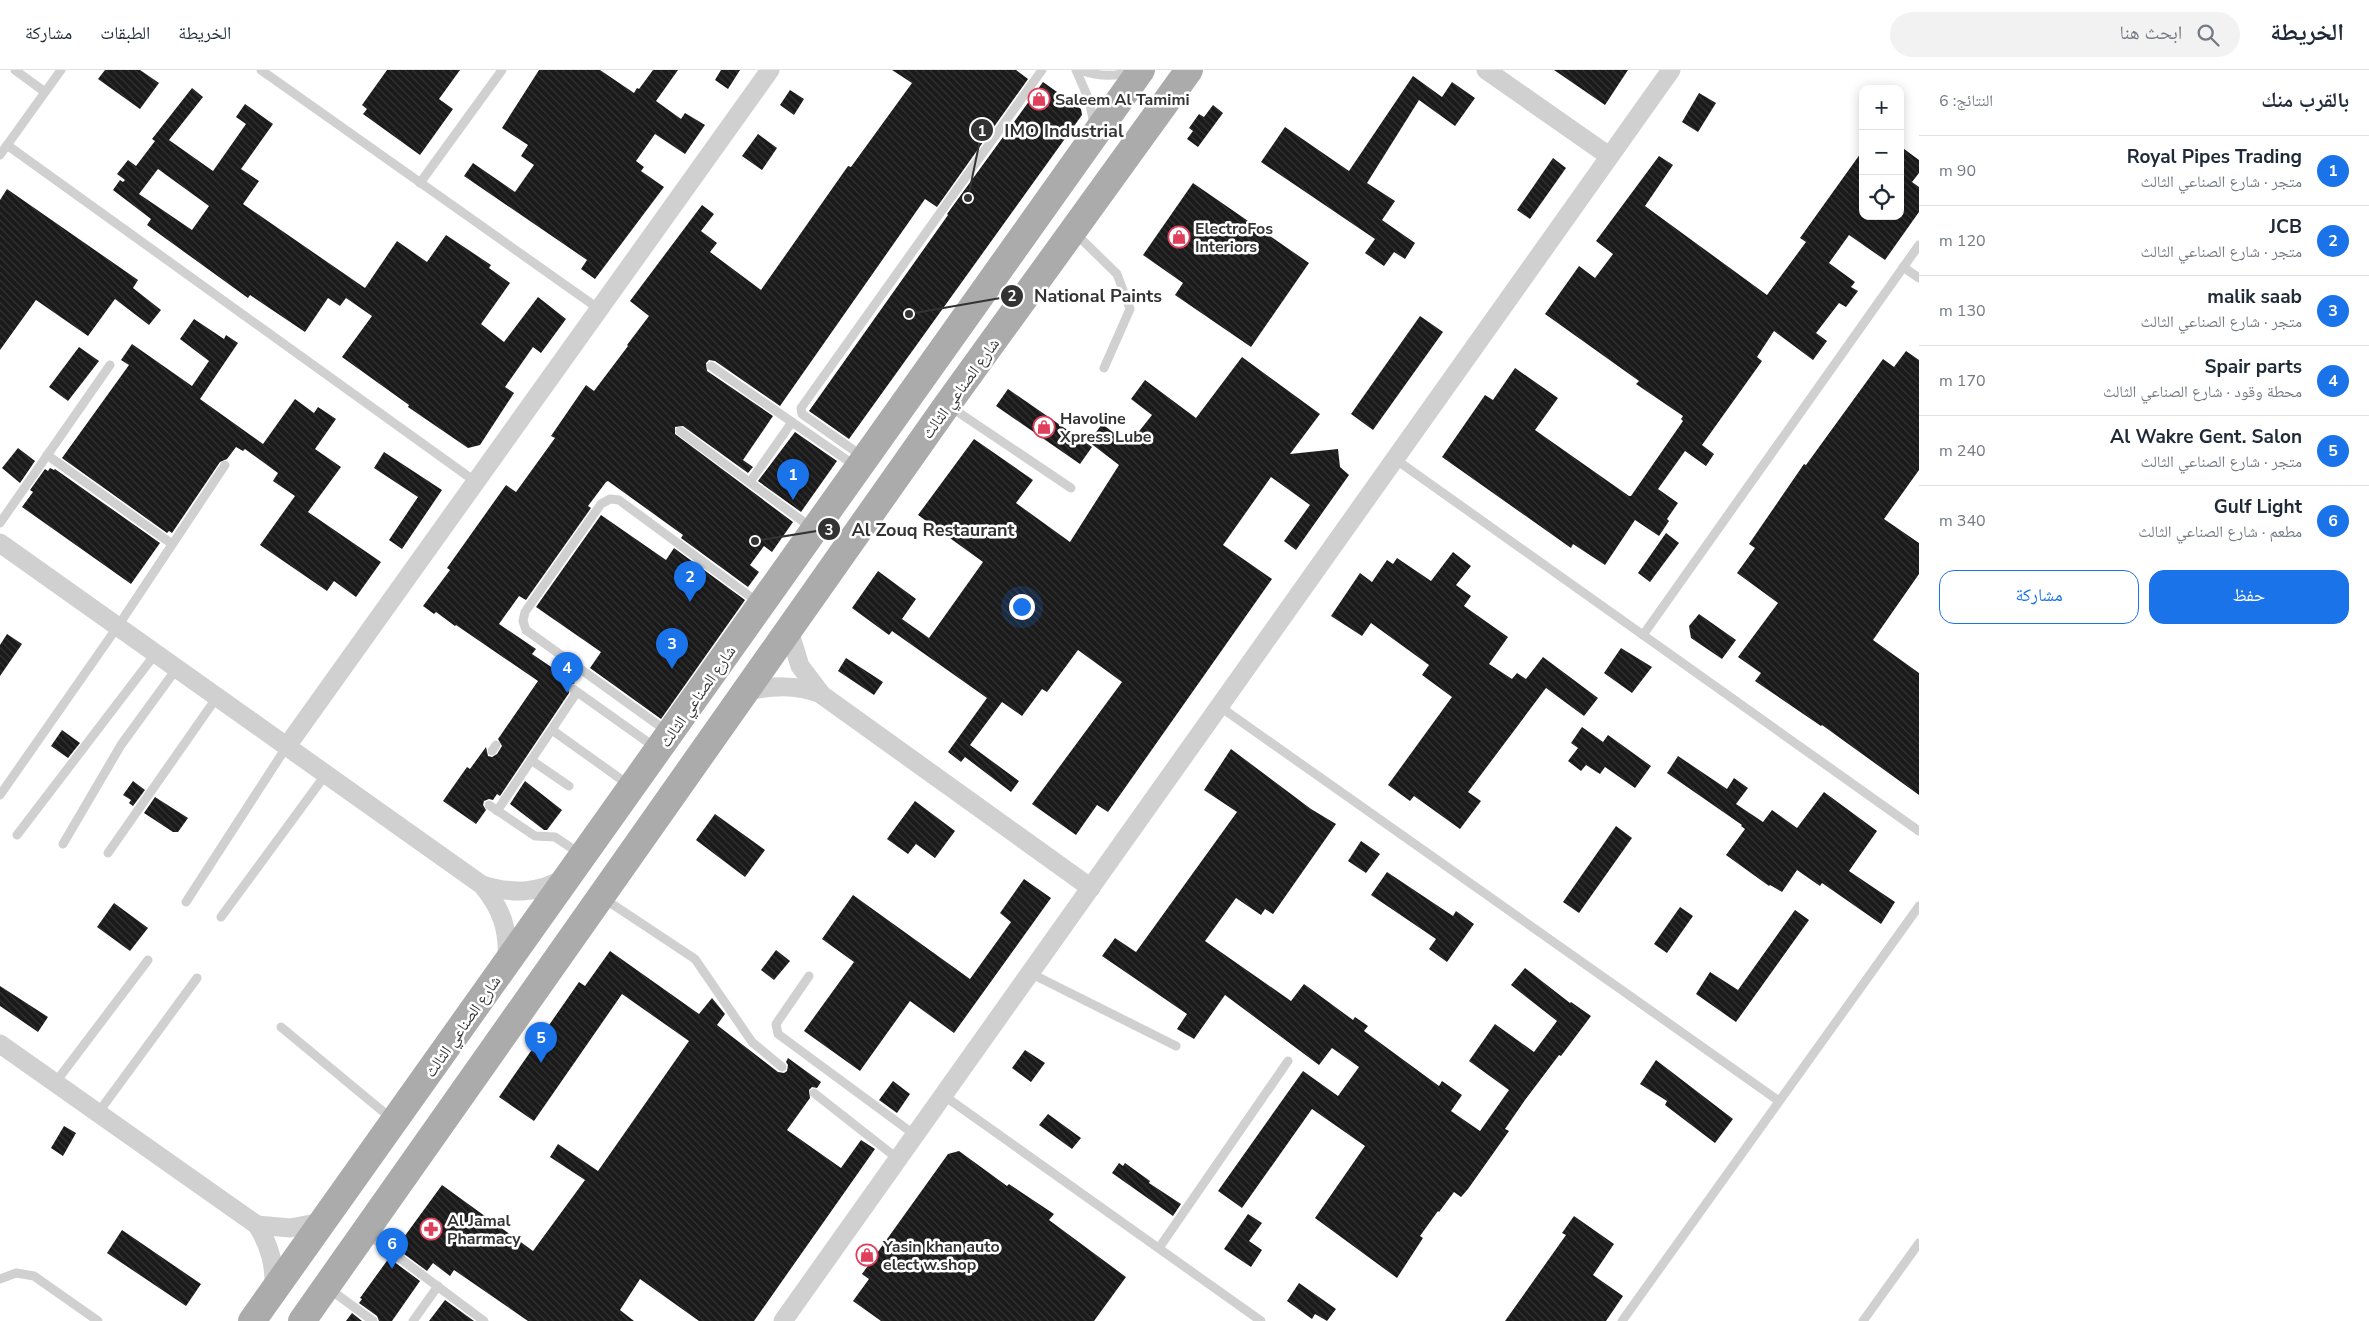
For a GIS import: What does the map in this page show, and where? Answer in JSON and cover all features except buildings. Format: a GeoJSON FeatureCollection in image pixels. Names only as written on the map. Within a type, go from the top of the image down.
{"type":"FeatureCollection","features":[{"type":"Feature","properties":{"kind":"main road","name":"شارع الصناعي الثالث"},"geometry":{"type":"LineString","coordinates":[[252,1321],[1141,70]]}},
{"type":"Feature","properties":{"kind":"main road"},"geometry":{"type":"LineString","coordinates":[[1118,170],[1119,153],[1124,138],[1157,82],[1153,70]]}},
{"type":"Feature","properties":{"kind":"main road","name":"شارع الصناعي الثالث"},"geometry":{"type":"LineString","coordinates":[[302,1321],[947,405],[1189,70]]}},
{"type":"Feature","properties":{"kind":"street"},"geometry":{"type":"LineString","coordinates":[[287,746],[770,70]]}},
{"type":"Feature","properties":{"kind":"street"},"geometry":{"type":"LineString","coordinates":[[1486,70],[1609,156]]}},
{"type":"Feature","properties":{"kind":"street"},"geometry":{"type":"LineString","coordinates":[[783,1321],[1670,70]]}},
{"type":"Feature","properties":{"kind":"street"},"geometry":{"type":"LineString","coordinates":[[0,543],[482,885],[496,901],[505,920],[508,941],[507,962]]}},
{"type":"Feature","properties":{"kind":"street"},"geometry":{"type":"LineString","coordinates":[[789,630],[800,666],[822,695],[1091,888]]}},
{"type":"Feature","properties":{"kind":"street"},"geometry":{"type":"LineString","coordinates":[[746,691],[778,686],[793,686],[822,695]]}},
{"type":"Feature","properties":{"kind":"street"},"geometry":{"type":"LineString","coordinates":[[482,885],[504,892],[527,892],[549,887],[576,866]]}},
{"type":"Feature","properties":{"kind":"street"},"geometry":{"type":"LineString","coordinates":[[0,1044],[257,1225],[266,1240],[272,1256],[275,1273],[274,1290]]}},
{"type":"Feature","properties":{"kind":"street"},"geometry":{"type":"LineString","coordinates":[[257,1225],[290,1228],[322,1222]]}},
{"type":"Feature","properties":{"kind":"lane"},"geometry":{"type":"LineString","coordinates":[[15,70],[45,92]]}},
{"type":"Feature","properties":{"kind":"lane"},"geometry":{"type":"LineString","coordinates":[[0,154],[61,70]]}},
{"type":"Feature","properties":{"kind":"lane"},"geometry":{"type":"LineString","coordinates":[[261,70],[599,309]]}},
{"type":"Feature","properties":{"kind":"lane"},"geometry":{"type":"LineString","coordinates":[[420,183],[502,70]]}},
{"type":"Feature","properties":{"kind":"lane"},"geometry":{"type":"LineString","coordinates":[[862,463],[802,414],[801,408],[1042,70]]}},
{"type":"Feature","properties":{"kind":"lane"},"geometry":{"type":"LineString","coordinates":[[1076,70],[1089,100],[1096,133]]}},
{"type":"Feature","properties":{"kind":"lane"},"geometry":{"type":"LineString","coordinates":[[1080,70],[1092,74],[1110,76],[1133,70]]}},
{"type":"Feature","properties":{"kind":"lane"},"geometry":{"type":"LineString","coordinates":[[7,145],[476,482]]}},
{"type":"Feature","properties":{"kind":"lane"},"geometry":{"type":"LineString","coordinates":[[1073,231],[1117,274],[1130,309],[1104,368]]}},
{"type":"Feature","properties":{"kind":"lane"},"geometry":{"type":"LineString","coordinates":[[1643,635],[1919,245]]}},
{"type":"Feature","properties":{"kind":"lane"},"geometry":{"type":"LineString","coordinates":[[1903,267],[1919,278]]}},
{"type":"Feature","properties":{"kind":"lane"},"geometry":{"type":"LineString","coordinates":[[0,523],[110,365]]}},
{"type":"Feature","properties":{"kind":"lane"},"geometry":{"type":"LineString","coordinates":[[711,366],[792,422],[862,463]]}},
{"type":"Feature","properties":{"kind":"lane"},"geometry":{"type":"LineString","coordinates":[[947,405],[1071,488]]}},
{"type":"Feature","properties":{"kind":"lane"},"geometry":{"type":"LineString","coordinates":[[750,482],[792,422]]}},
{"type":"Feature","properties":{"kind":"lane"},"geometry":{"type":"LineString","coordinates":[[680,431],[815,529]]}},
{"type":"Feature","properties":{"kind":"lane"},"geometry":{"type":"LineString","coordinates":[[47,455],[172,544]]}},
{"type":"Feature","properties":{"kind":"lane"},"geometry":{"type":"LineString","coordinates":[[1395,459],[1919,831]]}},
{"type":"Feature","properties":{"kind":"lane"},"geometry":{"type":"LineString","coordinates":[[0,795],[118,626],[225,465]]}},
{"type":"Feature","properties":{"kind":"lane"},"geometry":{"type":"LineString","coordinates":[[664,741],[526,630],[522,621],[525,612],[601,504],[610,499],[620,500],[761,604]]}},
{"type":"Feature","properties":{"kind":"lane"},"geometry":{"type":"LineString","coordinates":[[17,835],[156,653]]}},
{"type":"Feature","properties":{"kind":"lane"},"geometry":{"type":"LineString","coordinates":[[63,844],[121,745],[177,668]]}},
{"type":"Feature","properties":{"kind":"lane"},"geometry":{"type":"LineString","coordinates":[[576,866],[559,839],[535,836],[493,808],[531,760],[552,730],[575,691],[664,741]]}},
{"type":"Feature","properties":{"kind":"lane"},"geometry":{"type":"LineString","coordinates":[[108,854],[217,697]]}},
{"type":"Feature","properties":{"kind":"lane"},"geometry":{"type":"LineString","coordinates":[[1219,706],[1780,1101]]}},
{"type":"Feature","properties":{"kind":"lane"},"geometry":{"type":"LineString","coordinates":[[552,730],[632,787]]}},
{"type":"Feature","properties":{"kind":"lane"},"geometry":{"type":"LineString","coordinates":[[186,902],[287,746]]}},
{"type":"Feature","properties":{"kind":"lane"},"geometry":{"type":"LineString","coordinates":[[531,760],[569,786]]}},
{"type":"Feature","properties":{"kind":"lane"},"geometry":{"type":"LineString","coordinates":[[221,917],[326,774]]}},
{"type":"Feature","properties":{"kind":"lane"},"geometry":{"type":"LineString","coordinates":[[601,897],[695,959],[744,1033],[761,1051],[782,1067]]}},
{"type":"Feature","properties":{"kind":"lane"},"geometry":{"type":"LineString","coordinates":[[1622,1321],[1919,906]]}},
{"type":"Feature","properties":{"kind":"lane"},"geometry":{"type":"LineString","coordinates":[[55,1083],[148,960]]}},
{"type":"Feature","properties":{"kind":"lane"},"geometry":{"type":"LineString","coordinates":[[1030,973],[1176,1046]]}},
{"type":"Feature","properties":{"kind":"lane"},"geometry":{"type":"LineString","coordinates":[[809,976],[776,1024],[778,1034],[915,1135]]}},
{"type":"Feature","properties":{"kind":"lane"},"geometry":{"type":"LineString","coordinates":[[98,1113],[197,978]]}},
{"type":"Feature","properties":{"kind":"lane"},"geometry":{"type":"LineString","coordinates":[[281,1027],[394,1121]]}},
{"type":"Feature","properties":{"kind":"lane"},"geometry":{"type":"LineString","coordinates":[[1159,1248],[1288,1061]]}},
{"type":"Feature","properties":{"kind":"lane"},"geometry":{"type":"LineString","coordinates":[[814,1093],[898,1159]]}},
{"type":"Feature","properties":{"kind":"lane"},"geometry":{"type":"LineString","coordinates":[[943,1096],[1261,1321]]}},
{"type":"Feature","properties":{"kind":"lane"},"geometry":{"type":"LineString","coordinates":[[364,1232],[484,1321]]}},
{"type":"Feature","properties":{"kind":"lane"},"geometry":{"type":"LineString","coordinates":[[1863,1321],[1919,1243]]}},
{"type":"Feature","properties":{"kind":"lane"},"geometry":{"type":"LineString","coordinates":[[0,1279],[16,1273],[34,1276],[98,1321]]}},
{"type":"Feature","properties":{"kind":"lane"},"geometry":{"type":"LineString","coordinates":[[326,1286],[374,1321]]}},
{"type":"Feature","properties":{"kind":"lane"},"geometry":{"type":"LineString","coordinates":[[413,1321],[438,1286]]}},
{"type":"Feature","properties":{"kind":"place","name":"Saleem Al Tamimi"},"geometry":{"type":"Point","coordinates":[1039,99]}},
{"type":"Feature","properties":{"kind":"place","name":"IMO Industrial"},"geometry":{"type":"Point","coordinates":[968,198]}},
{"type":"Feature","properties":{"kind":"place","name":"ElectroFos Interiors"},"geometry":{"type":"Point","coordinates":[1179,237]}},
{"type":"Feature","properties":{"kind":"place","name":"National Paints"},"geometry":{"type":"Point","coordinates":[909,314]}},
{"type":"Feature","properties":{"kind":"place","name":"Havoline Xpress Lube"},"geometry":{"type":"Point","coordinates":[1044,427]}},
{"type":"Feature","properties":{"kind":"place","name":"Royal Pipes Trading"},"geometry":{"type":"Point","coordinates":[793,500]}},
{"type":"Feature","properties":{"kind":"place","name":"Al Zouq Restaurant"},"geometry":{"type":"Point","coordinates":[755,541]}},
{"type":"Feature","properties":{"kind":"place","name":"JCB"},"geometry":{"type":"Point","coordinates":[690,602]}},
{"type":"Feature","properties":{"kind":"place","name":"malik saab"},"geometry":{"type":"Point","coordinates":[672,669]}},
{"type":"Feature","properties":{"kind":"place","name":"Spair parts"},"geometry":{"type":"Point","coordinates":[567,693]}},
{"type":"Feature","properties":{"kind":"place","name":"Al Wakre Gent. Salon"},"geometry":{"type":"Point","coordinates":[541,1063]}},
{"type":"Feature","properties":{"kind":"place","name":"Al Jamal Pharmacy"},"geometry":{"type":"Point","coordinates":[431,1229]}},
{"type":"Feature","properties":{"kind":"place","name":"Yasin khan auto elect w.shop"},"geometry":{"type":"Point","coordinates":[867,1255]}},
{"type":"Feature","properties":{"kind":"place","name":"Gulf Light"},"geometry":{"type":"Point","coordinates":[392,1269]}}]}
